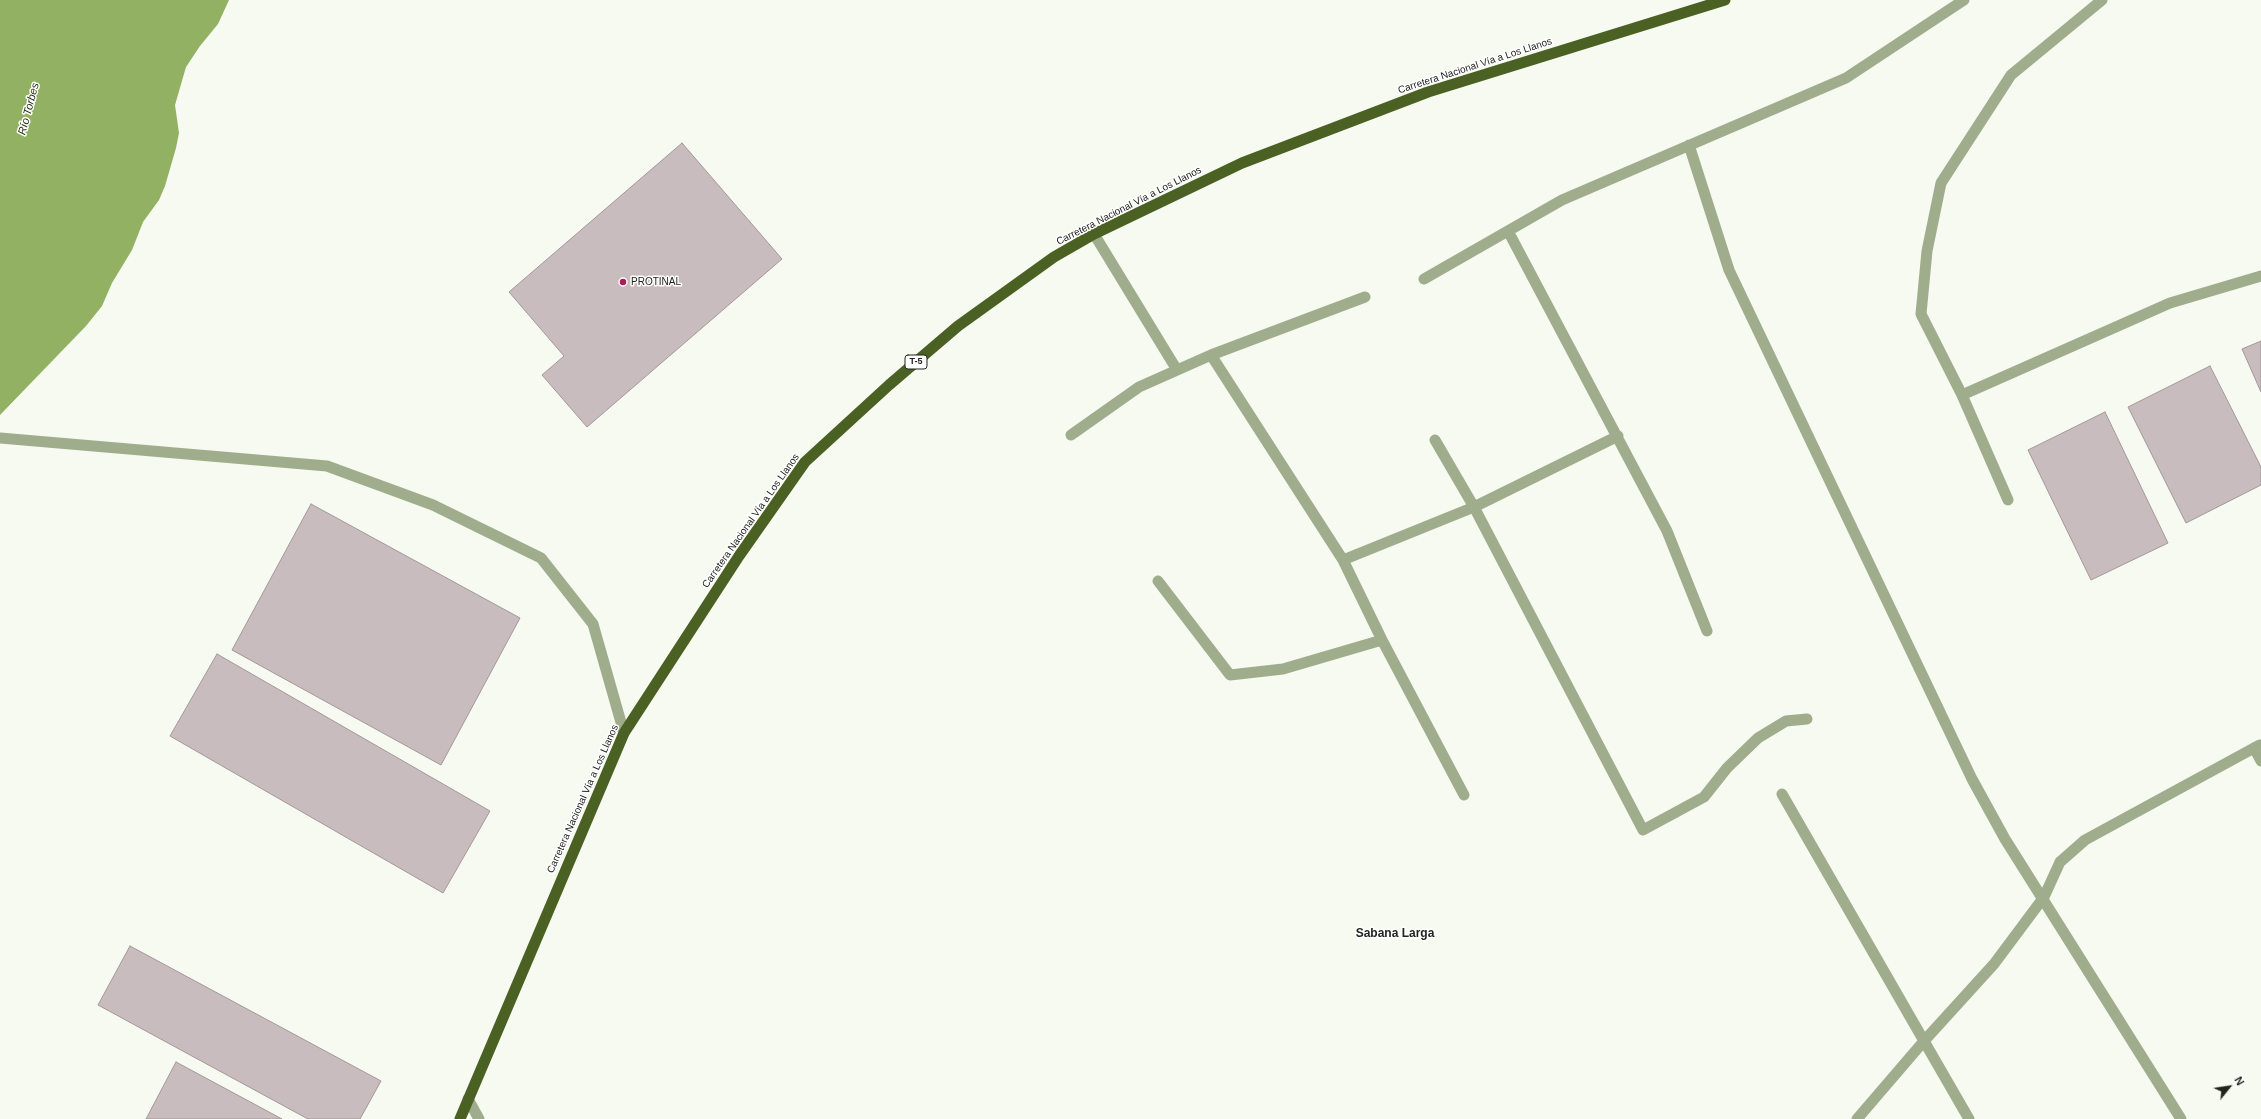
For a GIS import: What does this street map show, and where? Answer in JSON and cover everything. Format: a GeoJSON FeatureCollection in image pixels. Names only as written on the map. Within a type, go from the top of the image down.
{"type":"FeatureCollection","features":[{"type":"Feature","properties":{"kind":"highway","name":"Carretera Nacional Vía a Los Llanos"},"geometry":{"type":"LineString","coordinates":[[460,1119],[624,733],[739,556],[805,462],[889,385],[958,326],[1054,257],[1094,234],[1242,164],[1428,92],[1725,0]]}},
{"type":"Feature","properties":{"kind":"street"},"geometry":{"type":"LineString","coordinates":[[1424,279],[1562,200],[1846,78],[1964,0]]}},
{"type":"Feature","properties":{"kind":"street"},"geometry":{"type":"LineString","coordinates":[[2008,500],[1962,394],[1921,314],[1927,251],[1941,183],[2010,75],[2102,0]]}},
{"type":"Feature","properties":{"kind":"street"},"geometry":{"type":"LineString","coordinates":[[1689,145],[1729,270],[1972,779],[2005,839],[2044,898],[2181,1119]]}},
{"type":"Feature","properties":{"kind":"street"},"geometry":{"type":"LineString","coordinates":[[1508,231],[1667,531],[1707,631]]}},
{"type":"Feature","properties":{"kind":"street"},"geometry":{"type":"LineString","coordinates":[[1094,234],[1177,370]]}},
{"type":"Feature","properties":{"kind":"street"},"geometry":{"type":"LineString","coordinates":[[1962,394],[2170,303],[2261,276]]}},
{"type":"Feature","properties":{"kind":"street"},"geometry":{"type":"LineString","coordinates":[[1071,435],[1139,387],[1211,354],[1365,297]]}},
{"type":"Feature","properties":{"kind":"street"},"geometry":{"type":"LineString","coordinates":[[1211,354],[1343,560],[1382,640],[1464,795]]}},
{"type":"Feature","properties":{"kind":"street"},"geometry":{"type":"LineString","coordinates":[[1343,560],[1474,507],[1618,436]]}},
{"type":"Feature","properties":{"kind":"street"},"geometry":{"type":"LineString","coordinates":[[0,438],[327,466],[433,505],[541,558],[592,624],[624,733]]}},
{"type":"Feature","properties":{"kind":"street"},"geometry":{"type":"LineString","coordinates":[[1435,440],[1474,507],[1643,830],[1704,797],[1727,768],[1758,738],[1786,721],[1807,719]]}},
{"type":"Feature","properties":{"kind":"street"},"geometry":{"type":"LineString","coordinates":[[1158,581],[1230,675],[1282,669],[1382,640]]}},
{"type":"Feature","properties":{"kind":"street"},"geometry":{"type":"LineString","coordinates":[[1857,1119],[1924,1041],[1994,964],[2044,898],[2060,862],[2085,840],[2258,746],[2261,761]]}},
{"type":"Feature","properties":{"kind":"street"},"geometry":{"type":"LineString","coordinates":[[1782,794],[1969,1119]]}},
{"type":"Feature","properties":{"kind":"street"},"geometry":{"type":"LineString","coordinates":[[468,1099],[479,1119]]}},
{"type":"Feature","properties":{"kind":"water","name":"Río Torbes"},"geometry":{"type":"Polygon","coordinates":[[[0,0],[229,0],[218,24],[200,46],[186,67],[175,105],[179,133],[165,186],[159,200],[143,222],[132,250],[112,283],[102,306],[86,326],[0,415],[0,0]]]}},
{"type":"Feature","properties":{"kind":"building"},"geometry":{"type":"Polygon","coordinates":[[[682,143],[782,259],[587,427],[542,375],[564,356],[509,292],[682,143]]]}},
{"type":"Feature","properties":{"kind":"building"},"geometry":{"type":"Polygon","coordinates":[[[2261,341],[2261,392],[2242,349],[2261,341]]]}},
{"type":"Feature","properties":{"kind":"building"},"geometry":{"type":"Polygon","coordinates":[[[2210,366],[2261,467],[2261,485],[2186,523],[2128,407],[2210,366]]]}},
{"type":"Feature","properties":{"kind":"building"},"geometry":{"type":"Polygon","coordinates":[[[2105,412],[2168,543],[2091,580],[2028,450],[2105,412]]]}},
{"type":"Feature","properties":{"kind":"building"},"geometry":{"type":"Polygon","coordinates":[[[311,504],[520,618],[441,765],[232,650],[311,504]]]}},
{"type":"Feature","properties":{"kind":"building"},"geometry":{"type":"Polygon","coordinates":[[[217,654],[490,811],[443,893],[170,736],[217,654]]]}},
{"type":"Feature","properties":{"kind":"building"},"geometry":{"type":"Polygon","coordinates":[[[130,946],[381,1081],[360,1119],[308,1119],[98,1005],[130,946]]]}},
{"type":"Feature","properties":{"kind":"building"},"geometry":{"type":"Polygon","coordinates":[[[176,1062],[282,1119],[146,1119],[176,1062]]]}},
{"type":"Feature","properties":{"kind":"place","name":"PROTINAL"},"geometry":{"type":"Point","coordinates":[623,282]}},
{"type":"Feature","properties":{"kind":"district","name":"Sabana Larga"},"geometry":{"type":"Point","coordinates":[1395,934]}}]}
